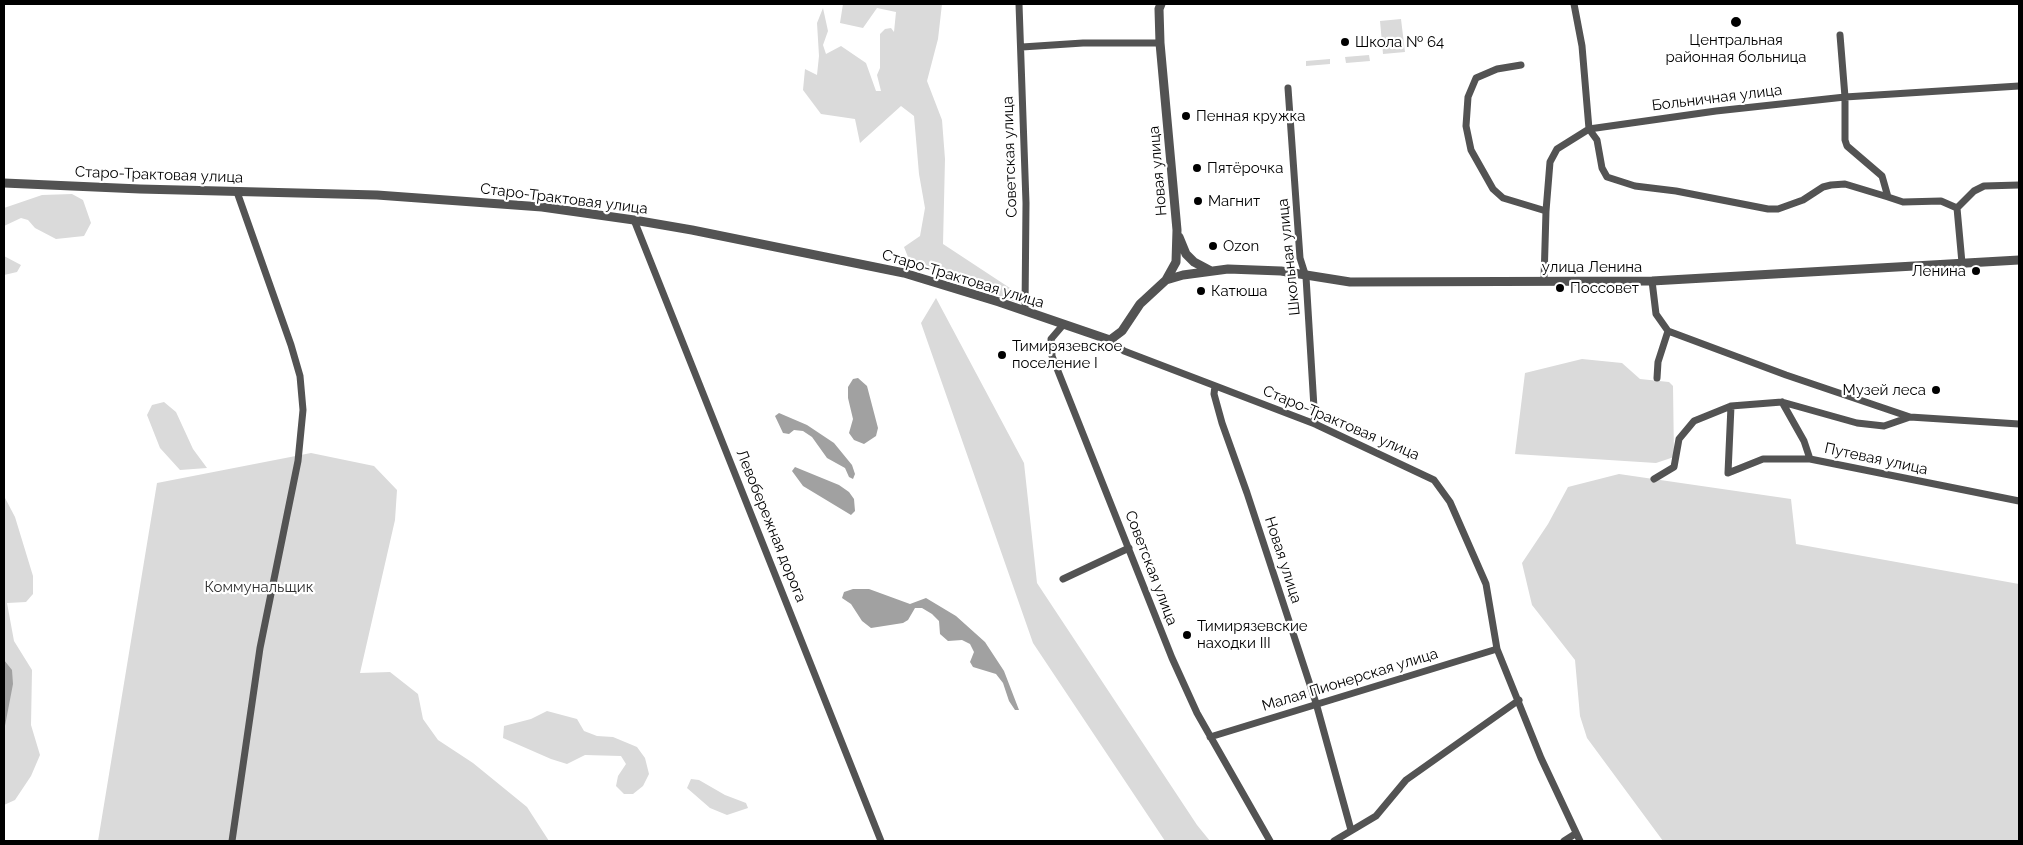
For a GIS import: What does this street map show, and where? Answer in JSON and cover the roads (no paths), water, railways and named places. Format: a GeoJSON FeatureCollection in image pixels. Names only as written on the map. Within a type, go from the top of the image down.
{"type":"FeatureCollection","features":[{"type":"Feature","properties":{"kind":"street","name":"Советская улица"},"geometry":{"type":"LineString","coordinates":[[1019,4],[1026,203],[1026,310]]}},
{"type":"Feature","properties":{"kind":"street"},"geometry":{"type":"LineString","coordinates":[[1574,4],[1583,53],[1590,129],[1598,140],[1602,168],[1608,177],[1635,186],[1676,191],[1768,209],[1778,209],[1804,200],[1823,187],[1845,184],[1903,202],[1941,201],[1957,208]]}},
{"type":"Feature","properties":{"kind":"street","name":"Новая улица"},"geometry":{"type":"LineString","coordinates":[[1110,340],[1122,331],[1140,304],[1166,280],[1176,262],[1177,230],[1160,43],[1159,6]]}},
{"type":"Feature","properties":{"kind":"street"},"geometry":{"type":"LineString","coordinates":[[1840,35],[1845,97],[1844,140],[1852,151],[1882,176],[1888,197]]}},
{"type":"Feature","properties":{"kind":"street"},"geometry":{"type":"LineString","coordinates":[[1022,48],[1083,43],[1160,43]]}},
{"type":"Feature","properties":{"kind":"street"},"geometry":{"type":"LineString","coordinates":[[1521,64],[1497,69],[1476,78],[1468,97],[1466,126],[1471,150],[1493,189],[1503,198],[1546,211]]}},
{"type":"Feature","properties":{"kind":"street","name":"Больничная улица"},"geometry":{"type":"LineString","coordinates":[[1544,280],[1546,211],[1552,155],[1572,138],[1590,129],[1716,111],[1845,97],[2019,86]]}},
{"type":"Feature","properties":{"kind":"street","name":"Школьная улица"},"geometry":{"type":"LineString","coordinates":[[1288,88],[1300,258],[1306,277],[1315,424]]}},
{"type":"Feature","properties":{"kind":"street","name":"Старо-Трактовая улица"},"geometry":{"type":"LineString","coordinates":[[4,183],[237,192],[377,195],[486,202],[634,220],[692,230],[904,273],[1026,310],[1063,325],[1110,340],[1124,351],[1315,424],[1423,474],[1434,480],[1442,490],[1486,584],[1497,648],[1519,700],[1540,758],[1580,841]]}},
{"type":"Feature","properties":{"kind":"street"},"geometry":{"type":"LineString","coordinates":[[1962,263],[1957,208],[1974,190],[1984,186],[2019,185]]}},
{"type":"Feature","properties":{"kind":"street"},"geometry":{"type":"LineString","coordinates":[[232,841],[260,648],[298,461],[303,410],[300,376],[291,345],[237,192]]}},
{"type":"Feature","properties":{"kind":"street","name":"Левобережная дорога"},"geometry":{"type":"LineString","coordinates":[[634,220],[881,841]]}},
{"type":"Feature","properties":{"kind":"street"},"geometry":{"type":"LineString","coordinates":[[1177,230],[1186,254],[1194,262],[1210,270]]}},
{"type":"Feature","properties":{"kind":"street","name":"улица Ленина"},"geometry":{"type":"LineString","coordinates":[[1166,280],[1210,270],[1228,269],[1281,272],[1350,282],[1652,280],[2019,260]]}},
{"type":"Feature","properties":{"kind":"street"},"geometry":{"type":"LineString","coordinates":[[1652,280],[1656,314],[1668,331],[1786,375],[1910,417],[2019,424]]}},
{"type":"Feature","properties":{"kind":"street","name":"Советская улица"},"geometry":{"type":"LineString","coordinates":[[1063,325],[1052,339],[1052,356],[1172,658],[1210,737],[1270,841]]}},
{"type":"Feature","properties":{"kind":"street"},"geometry":{"type":"LineString","coordinates":[[1657,378],[1658,362],[1668,331]]}},
{"type":"Feature","properties":{"kind":"street","name":"Новая улица"},"geometry":{"type":"LineString","coordinates":[[1215,386],[1214,394],[1222,423],[1316,703],[1351,830]]}},
{"type":"Feature","properties":{"kind":"street"},"geometry":{"type":"LineString","coordinates":[[1654,479],[1674,467],[1679,439],[1694,421],[1731,406],[1782,402],[1857,423],[1884,426],[1910,417]]}},
{"type":"Feature","properties":{"kind":"street"},"geometry":{"type":"LineString","coordinates":[[1782,402],[1804,441],[1810,459]]}},
{"type":"Feature","properties":{"kind":"street","name":"Путевая улица"},"geometry":{"type":"LineString","coordinates":[[1731,406],[1728,473],[1763,459],[1810,459],[2019,500]]}},
{"type":"Feature","properties":{"kind":"street"},"geometry":{"type":"LineString","coordinates":[[1063,579],[1129,548]]}},
{"type":"Feature","properties":{"kind":"street","name":"Малая Пионерская улица"},"geometry":{"type":"LineString","coordinates":[[1210,737],[1497,648]]}},
{"type":"Feature","properties":{"kind":"street"},"geometry":{"type":"LineString","coordinates":[[1334,841],[1376,816],[1397,790],[1417,771],[1519,700]]}},
{"type":"Feature","properties":{"kind":"street"},"geometry":{"type":"LineString","coordinates":[[1564,841],[1576,834]]}},
{"type":"Feature","properties":{"kind":"place","name":"Центральная районная больница"},"geometry":{"type":"Point","coordinates":[1736,22]}},
{"type":"Feature","properties":{"kind":"place","name":"Школа № 64"},"geometry":{"type":"Point","coordinates":[1345,42]}},
{"type":"Feature","properties":{"kind":"place","name":"Пенная кружка"},"geometry":{"type":"Point","coordinates":[1186,116]}},
{"type":"Feature","properties":{"kind":"place","name":"Пятёрочка"},"geometry":{"type":"Point","coordinates":[1197,168]}},
{"type":"Feature","properties":{"kind":"place","name":"Магнит"},"geometry":{"type":"Point","coordinates":[1198,201]}},
{"type":"Feature","properties":{"kind":"place","name":"Ozon"},"geometry":{"type":"Point","coordinates":[1213,246]}},
{"type":"Feature","properties":{"kind":"place","name":"Ленина"},"geometry":{"type":"Point","coordinates":[1976,271]}},
{"type":"Feature","properties":{"kind":"place","name":"Поссовет"},"geometry":{"type":"Point","coordinates":[1560,288]}},
{"type":"Feature","properties":{"kind":"place","name":"Катюша"},"geometry":{"type":"Point","coordinates":[1201,291]}},
{"type":"Feature","properties":{"kind":"place","name":"Тимирязевское поселение I"},"geometry":{"type":"Point","coordinates":[1002,355]}},
{"type":"Feature","properties":{"kind":"place","name":"Музей леса"},"geometry":{"type":"Point","coordinates":[1936,390]}},
{"type":"Feature","properties":{"kind":"place","name":"Тимирязевские находки III"},"geometry":{"type":"Point","coordinates":[1187,635]}},
{"type":"Feature","properties":{"kind":"park label","name":"Коммунальщик"},"geometry":{"type":"Point","coordinates":[259,587]}}]}
